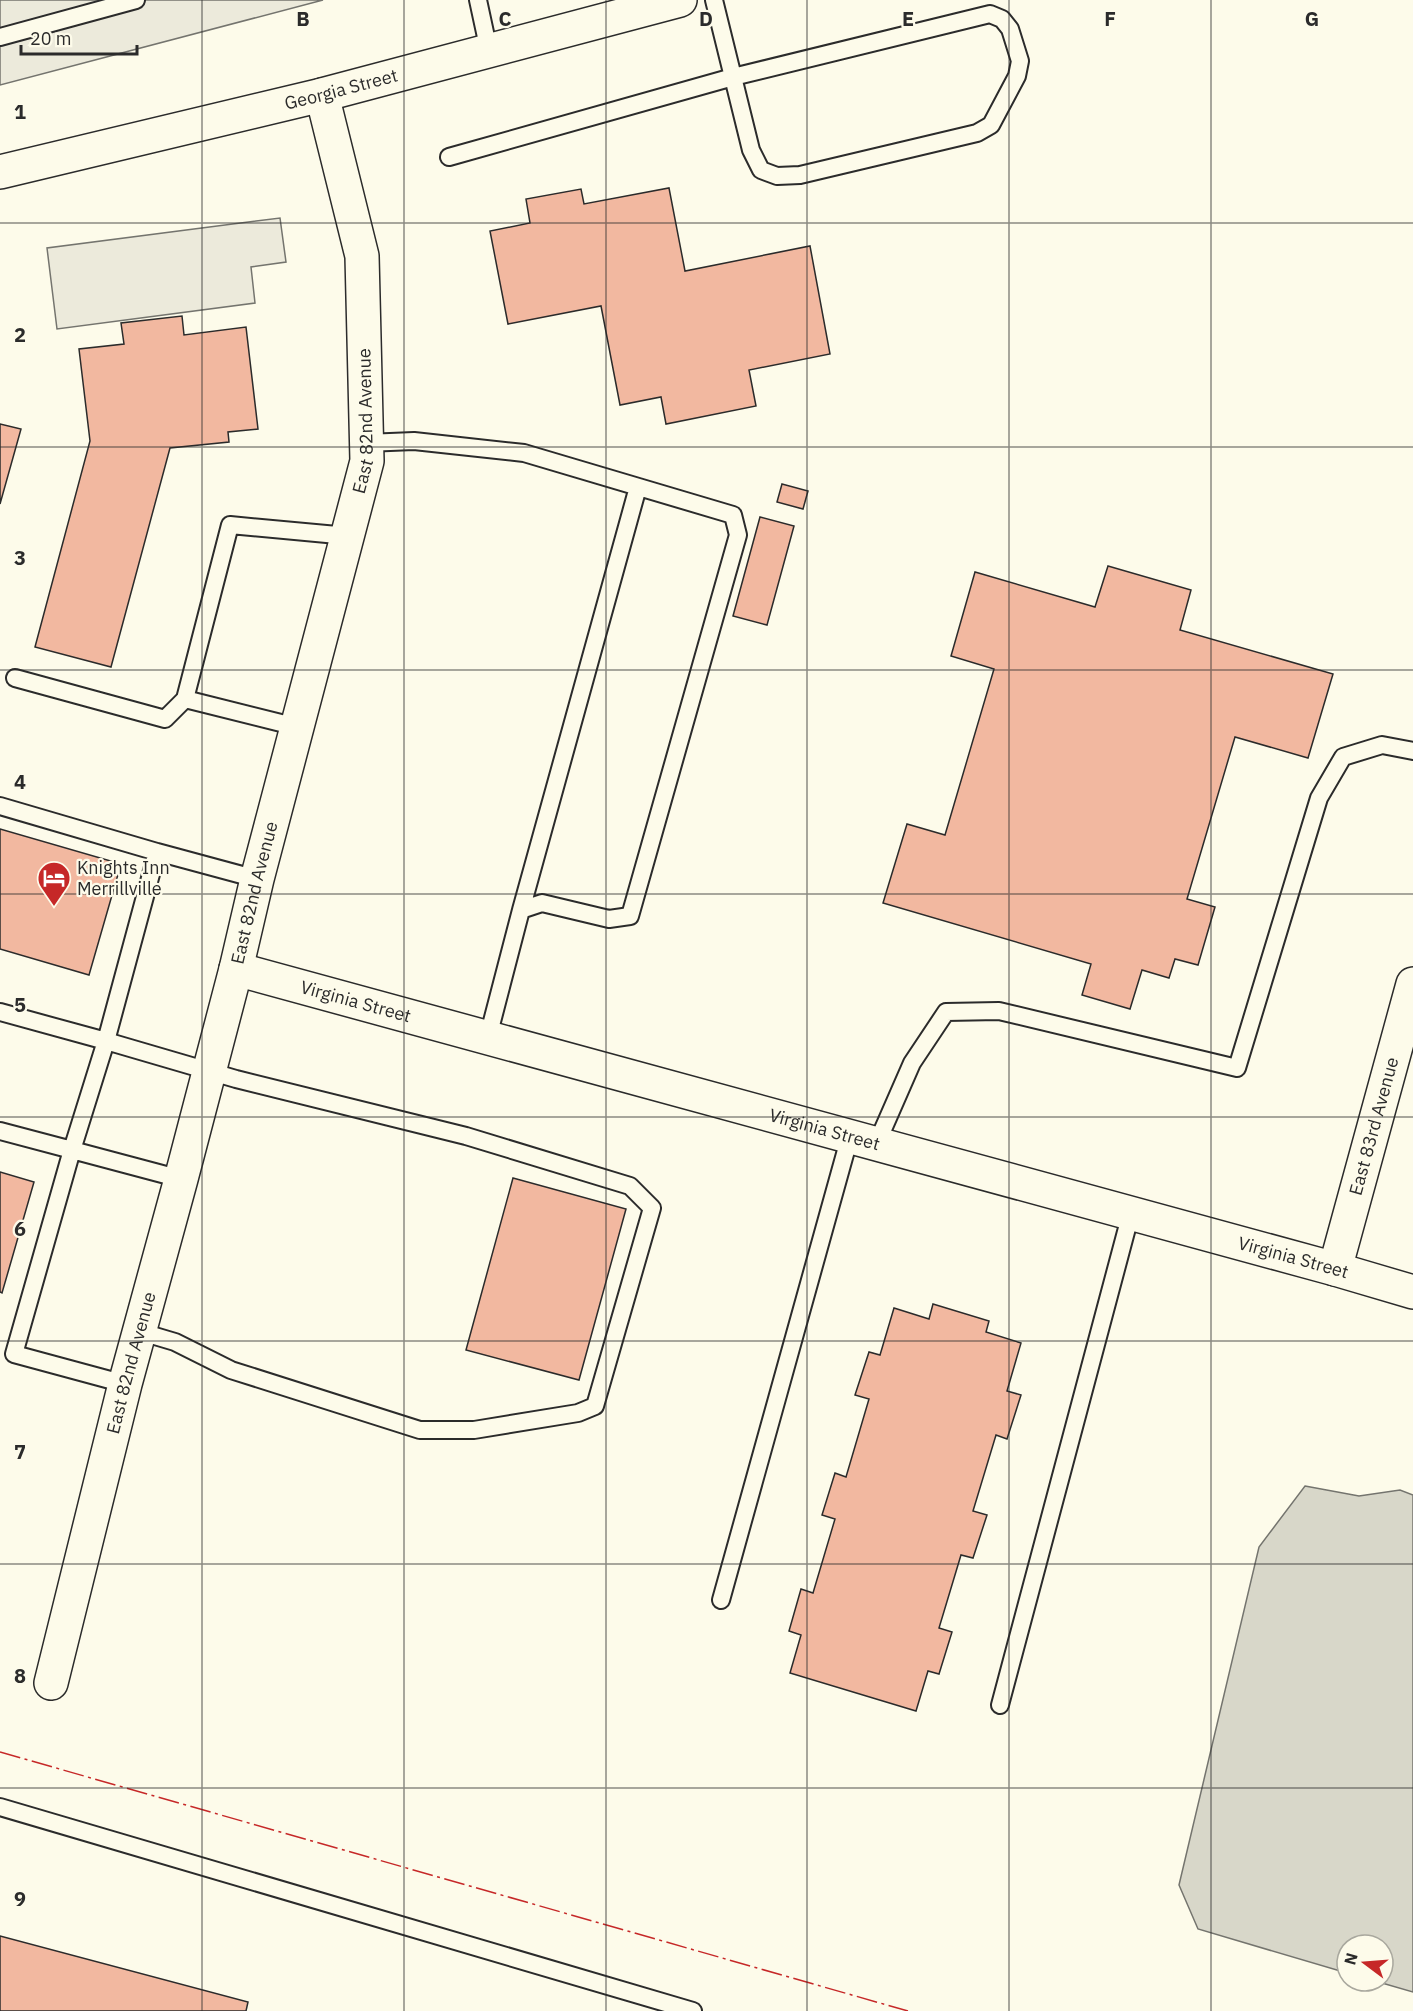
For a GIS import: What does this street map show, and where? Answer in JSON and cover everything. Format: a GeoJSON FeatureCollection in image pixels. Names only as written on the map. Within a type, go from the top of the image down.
{"type":"FeatureCollection","features":[{"type":"Feature","properties":{"kind":"street","name":"Georgia Street"},"geometry":{"type":"LineString","coordinates":[[0,172],[322,95],[489,51],[638,5],[680,0]]}},
{"type":"Feature","properties":{"kind":"street","name":"East 82nd Avenue"},"geometry":{"type":"LineString","coordinates":[[51,1683],[138,1331],[181,1179],[367,461],[362,256],[322,95]]}},
{"type":"Feature","properties":{"kind":"street","name":"Virginia Street"},"geometry":{"type":"LineString","coordinates":[[236,969],[1413,1292]]}},
{"type":"Feature","properties":{"kind":"street","name":"East 83rd Avenue"},"geometry":{"type":"LineString","coordinates":[[1335,1269],[1413,984]]}},
{"type":"Feature","properties":{"kind":"lane"},"geometry":{"type":"LineString","coordinates":[[0,37],[136,0]]}},
{"type":"Feature","properties":{"kind":"lane"},"geometry":{"type":"LineString","coordinates":[[478,0],[489,51]]}},
{"type":"Feature","properties":{"kind":"lane"},"geometry":{"type":"LineString","coordinates":[[448,157],[734,77],[990,14],[1002,19],[1010,28],[1020,61],[1017,76],[991,125],[977,133],[800,175],[777,176],[761,170],[751,150],[734,77],[714,0]]}},
{"type":"Feature","properties":{"kind":"lane"},"geometry":{"type":"LineString","coordinates":[[366,443],[414,441],[524,453],[733,515],[738,535],[630,916],[609,919],[542,903],[521,910]]}},
{"type":"Feature","properties":{"kind":"lane"},"geometry":{"type":"LineString","coordinates":[[488,1037],[638,487]]}},
{"type":"Feature","properties":{"kind":"lane"},"geometry":{"type":"LineString","coordinates":[[15,678],[165,719],[185,699],[230,525],[348,536]]}},
{"type":"Feature","properties":{"kind":"lane"},"geometry":{"type":"LineString","coordinates":[[185,699],[297,727]]}},
{"type":"Feature","properties":{"kind":"lane"},"geometry":{"type":"LineString","coordinates":[[721,1599],[863,1140],[946,1012],[999,1011],[1237,1068],[1319,798],[1342,757],[1382,745],[1413,751]]}},
{"type":"Feature","properties":{"kind":"lane"},"geometry":{"type":"LineString","coordinates":[[0,806],[257,879]]}},
{"type":"Feature","properties":{"kind":"lane"},"geometry":{"type":"LineString","coordinates":[[125,1384],[7,1352],[105,1041],[157,852]]}},
{"type":"Feature","properties":{"kind":"lane"},"geometry":{"type":"LineString","coordinates":[[0,1012],[236,1079],[466,1136],[630,1186],[652,1208],[595,1406],[578,1413],[474,1430],[420,1430],[231,1370],[175,1342],[138,1331]]}},
{"type":"Feature","properties":{"kind":"lane"},"geometry":{"type":"LineString","coordinates":[[0,1131],[181,1179]]}},
{"type":"Feature","properties":{"kind":"lane"},"geometry":{"type":"LineString","coordinates":[[1000,1705],[1131,1213]]}},
{"type":"Feature","properties":{"kind":"lane"},"geometry":{"type":"LineString","coordinates":[[0,1808],[693,2011]]}},
{"type":"Feature","properties":{"kind":"shaded area"},"geometry":{"type":"Polygon","coordinates":[[[0,0],[323,0],[0,85],[0,0]]]}},
{"type":"Feature","properties":{"kind":"shaded area"},"geometry":{"type":"Polygon","coordinates":[[[280,218],[286,262],[251,267],[255,303],[57,329],[47,248],[280,218]]]}},
{"type":"Feature","properties":{"kind":"shaded area"},"geometry":{"type":"Polygon","coordinates":[[[1305,1486],[1359,1496],[1400,1490],[1413,1495],[1413,1992],[1395,1987],[1395,1933],[1335,1933],[1335,1969],[1198,1929],[1179,1885],[1259,1547],[1305,1486]]]}},
{"type":"Feature","properties":{"kind":"building"},"geometry":{"type":"Polygon","coordinates":[[[669,188],[685,271],[810,246],[830,354],[749,370],[756,406],[666,424],[661,397],[620,405],[601,306],[508,324],[490,231],[530,223],[526,199],[581,189],[584,204],[669,188]]]}},
{"type":"Feature","properties":{"kind":"building"},"geometry":{"type":"Polygon","coordinates":[[[182,316],[184,335],[246,327],[258,429],[228,432],[229,442],[170,448],[111,667],[35,647],[90,441],[79,349],[124,344],[121,323],[182,316]]]}},
{"type":"Feature","properties":{"kind":"building"},"geometry":{"type":"Polygon","coordinates":[[[0,424],[21,429],[0,504],[0,424]]]}},
{"type":"Feature","properties":{"kind":"building"},"geometry":{"type":"Polygon","coordinates":[[[782,484],[808,491],[803,509],[777,502],[782,484]]]}},
{"type":"Feature","properties":{"kind":"building"},"geometry":{"type":"Polygon","coordinates":[[[760,517],[794,526],[767,625],[733,616],[760,517]]]}},
{"type":"Feature","properties":{"kind":"building"},"geometry":{"type":"Polygon","coordinates":[[[1108,566],[1191,590],[1180,630],[1333,674],[1308,758],[1235,737],[1187,899],[1215,907],[1198,965],[1175,959],[1169,978],[1142,970],[1130,1009],[1082,995],[1091,964],[883,903],[907,824],[945,835],[994,669],[951,656],[975,572],[1095,607],[1108,566]]]}},
{"type":"Feature","properties":{"kind":"building","name":"Knights Inn Merrillville"},"geometry":{"type":"Polygon","coordinates":[[[0,829],[121,864],[89,975],[0,949],[0,829]]]}},
{"type":"Feature","properties":{"kind":"building"},"geometry":{"type":"Polygon","coordinates":[[[0,1172],[34,1182],[2,1293],[0,1292],[0,1172]]]}},
{"type":"Feature","properties":{"kind":"building"},"geometry":{"type":"Polygon","coordinates":[[[513,1178],[626,1209],[579,1380],[466,1350],[513,1178]]]}},
{"type":"Feature","properties":{"kind":"building"},"geometry":{"type":"Polygon","coordinates":[[[933,1304],[989,1321],[986,1332],[1021,1343],[1007,1391],[1021,1395],[1007,1439],[996,1435],[973,1511],[987,1515],[973,1558],[961,1555],[939,1628],[952,1632],[939,1674],[928,1671],[916,1711],[790,1673],[801,1635],[789,1631],[801,1589],[813,1593],[835,1519],[822,1515],[835,1473],[846,1477],[869,1399],[855,1395],[869,1352],[880,1355],[894,1308],[929,1319],[933,1304]]]}},
{"type":"Feature","properties":{"kind":"building"},"geometry":{"type":"Polygon","coordinates":[[[0,1936],[248,2002],[246,2011],[0,2011],[0,1936]]]}},
{"type":"Feature","properties":{"kind":"power"},"geometry":{"type":"LineString","coordinates":[[0,1752],[908,2011]]}},
{"type":"Feature","properties":{"kind":"place","name":"Knights Inn Merrillville"},"geometry":{"type":"Point","coordinates":[54,907]}}]}
